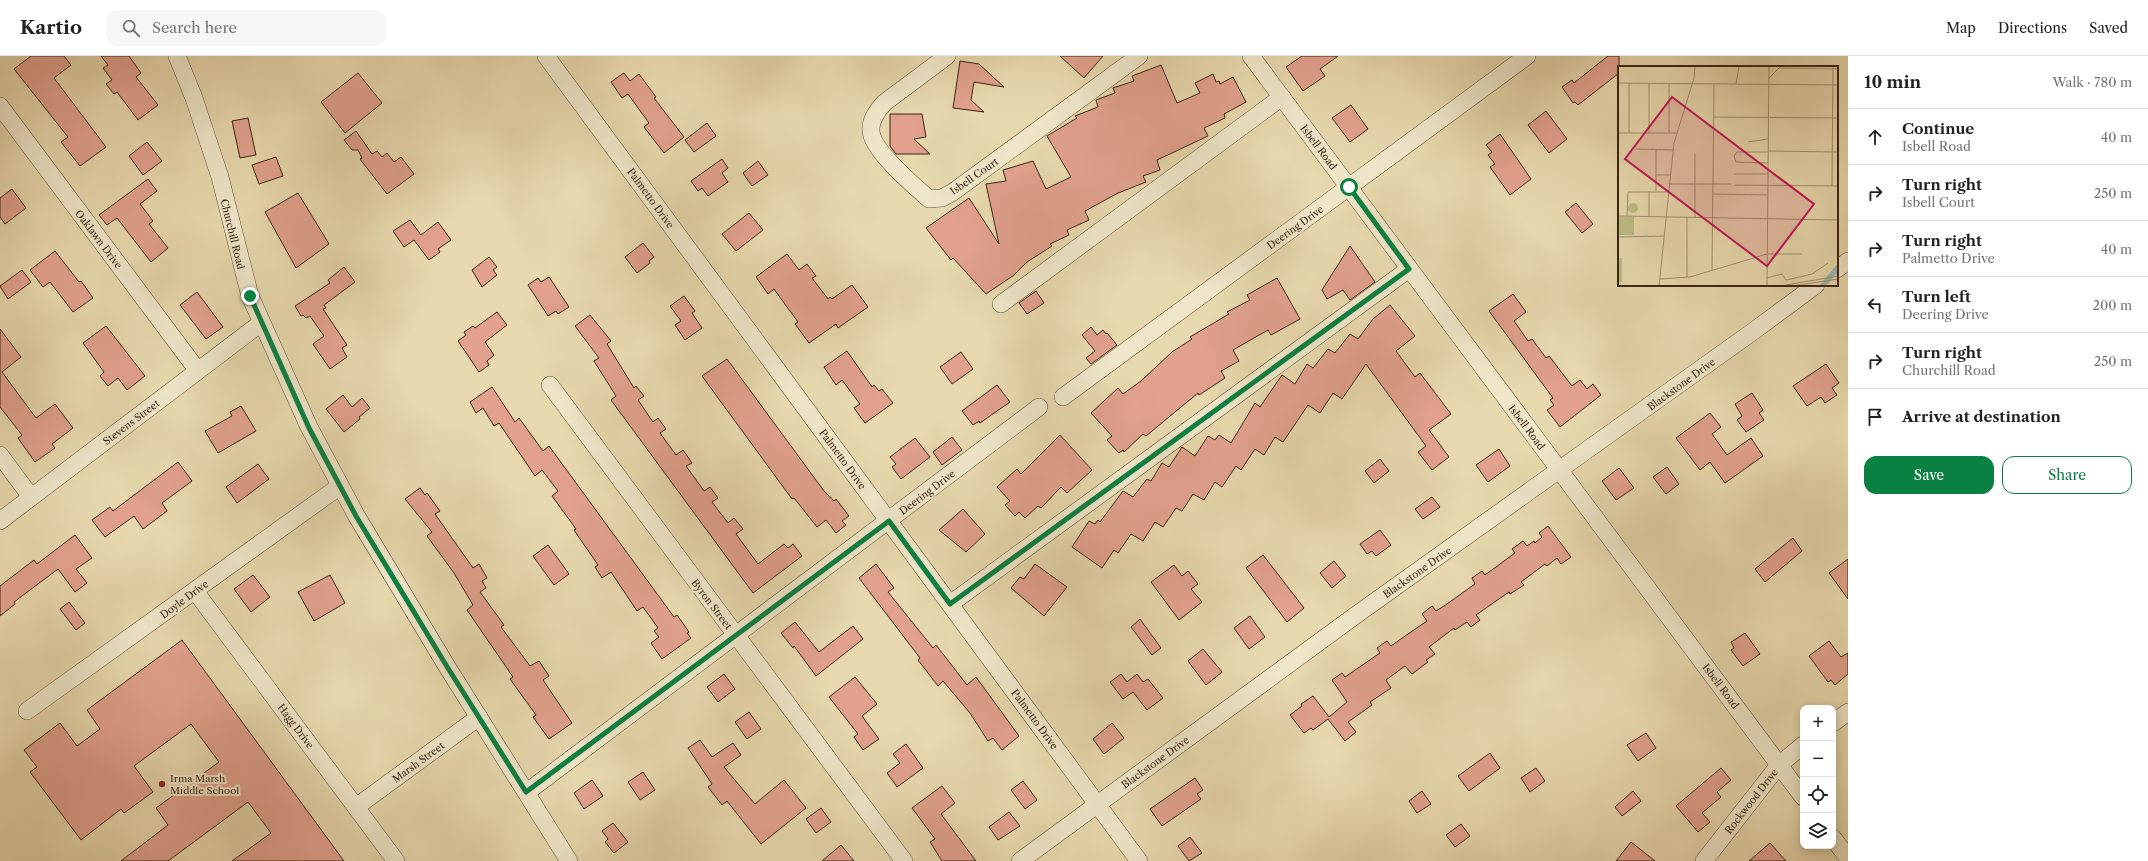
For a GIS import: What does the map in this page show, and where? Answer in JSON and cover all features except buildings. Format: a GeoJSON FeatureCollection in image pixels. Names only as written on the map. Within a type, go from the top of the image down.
{"type":"FeatureCollection","features":[{"type":"Feature","properties":{"kind":"street","name":"Churchill Road"},"geometry":{"type":"LineString","coordinates":[[177,56],[194,98],[220,177],[240,265],[250,296],[309,428],[356,516],[569,861]]}},
{"type":"Feature","properties":{"kind":"street","name":"Palmetto Drive"},"geometry":{"type":"LineString","coordinates":[[546,56],[1139,861]]}},
{"type":"Feature","properties":{"kind":"street","name":"Isbell Court"},"geometry":{"type":"LineString","coordinates":[[947,56],[884,103],[877,112],[871,124],[871,132],[883,154],[910,183],[929,199],[942,198],[953,192],[1139,56]]}},
{"type":"Feature","properties":{"kind":"street","name":"Isbell Road"},"geometry":{"type":"LineString","coordinates":[[1251,56],[1800,793]]}},
{"type":"Feature","properties":{"kind":"street","name":"Deering Drive"},"geometry":{"type":"LineString","coordinates":[[1063,397],[1527,56]]}},
{"type":"Feature","properties":{"kind":"street"},"geometry":{"type":"LineString","coordinates":[[1001,304],[1282,97]]}},
{"type":"Feature","properties":{"kind":"street","name":"Oaklawn Drive"},"geometry":{"type":"LineString","coordinates":[[0,106],[198,371]]}},
{"type":"Feature","properties":{"kind":"street"},"geometry":{"type":"LineString","coordinates":[[1838,268],[1848,261]]}},
{"type":"Feature","properties":{"kind":"street"},"geometry":{"type":"LineString","coordinates":[[950,604],[1409,269]]}},
{"type":"Feature","properties":{"kind":"street","name":"Blackstone Drive"},"geometry":{"type":"LineString","coordinates":[[1020,861],[1356,615],[1815,286]]}},
{"type":"Feature","properties":{"kind":"street","name":"Stevens Street"},"geometry":{"type":"LineString","coordinates":[[0,521],[261,323]]}},
{"type":"Feature","properties":{"kind":"street","name":"Byron Street"},"geometry":{"type":"LineString","coordinates":[[550,385],[904,861]]}},
{"type":"Feature","properties":{"kind":"street","name":"Deering Drive"},"geometry":{"type":"LineString","coordinates":[[526,792],[889,521],[1038,407]]}},
{"type":"Feature","properties":{"kind":"street"},"geometry":{"type":"LineString","coordinates":[[0,456],[31,497]]}},
{"type":"Feature","properties":{"kind":"street","name":"Doyle Drive"},"geometry":{"type":"LineString","coordinates":[[27,711],[340,486]]}},
{"type":"Feature","properties":{"kind":"street","name":"Hagg Drive"},"geometry":{"type":"LineString","coordinates":[[195,591],[396,861]]}},
{"type":"Feature","properties":{"kind":"street"},"geometry":{"type":"LineString","coordinates":[[1836,721],[1848,712]]}},
{"type":"Feature","properties":{"kind":"street","name":"Marsh Street"},"geometry":{"type":"LineString","coordinates":[[356,807],[479,717]]}},
{"type":"Feature","properties":{"kind":"street","name":"Rockwood Drive"},"geometry":{"type":"LineString","coordinates":[[1704,861],[1779,765],[1800,748]]}},
{"type":"Feature","properties":{"kind":"street"},"geometry":{"type":"LineString","coordinates":[[1836,842],[1848,858]]}},
{"type":"Feature","properties":{"kind":"place","name":"Irma Marsh Middle School"},"geometry":{"type":"Point","coordinates":[162,784]}},
{"type":"Feature","properties":{"kind":"route"},"geometry":{"type":"LineString","coordinates":[[250,296],[309,428],[356,516],[446,665],[526,792],[889,521],[950,604],[1409,269],[1349,187]]}}]}
